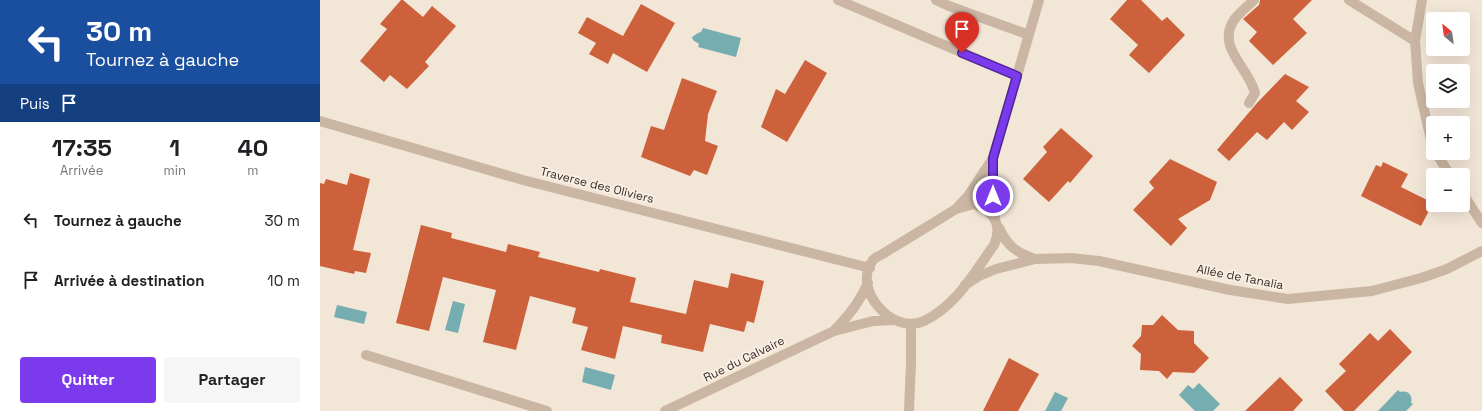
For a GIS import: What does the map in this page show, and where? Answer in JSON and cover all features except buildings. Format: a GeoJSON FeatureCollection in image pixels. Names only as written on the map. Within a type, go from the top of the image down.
{"type":"FeatureCollection","features":[{"type":"Feature","properties":{"kind":"street"},"geometry":{"type":"LineString","coordinates":[[838,0],[1017,76]]}},
{"type":"Feature","properties":{"kind":"street"},"geometry":{"type":"LineString","coordinates":[[936,0],[1029,35]]}},
{"type":"Feature","properties":{"kind":"street"},"geometry":{"type":"LineString","coordinates":[[996,223],[990,213],[982,207],[974,204],[956,209],[880,254],[873,261],[870,268],[868,283],[876,305],[882,312],[894,320],[911,324],[923,321],[949,304],[965,286],[994,245],[998,237],[993,196],[993,158],[1039,0]]}},
{"type":"Feature","properties":{"kind":"street"},"geometry":{"type":"LineString","coordinates":[[1249,104],[1255,93],[1253,84],[1230,48],[1228,34],[1234,20],[1254,0]]}},
{"type":"Feature","properties":{"kind":"street"},"geometry":{"type":"LineString","coordinates":[[1349,0],[1415,42]]}},
{"type":"Feature","properties":{"kind":"street"},"geometry":{"type":"LineString","coordinates":[[1422,0],[1415,42],[1418,83],[1426,118]]}},
{"type":"Feature","properties":{"kind":"street","name":"Traverse des Oliviers"},"geometry":{"type":"LineString","coordinates":[[320,121],[523,180],[870,268]]}},
{"type":"Feature","properties":{"kind":"street"},"geometry":{"type":"LineString","coordinates":[[956,209],[968,196],[993,158]]}},
{"type":"Feature","properties":{"kind":"street"},"geometry":{"type":"LineString","coordinates":[[1470,205],[1482,223]]}},
{"type":"Feature","properties":{"kind":"street","name":"Allée de Tanalia"},"geometry":{"type":"LineString","coordinates":[[996,223],[1005,241],[1012,248],[1021,254],[1035,259]]}},
{"type":"Feature","properties":{"kind":"street","name":"Allée de Tanalia"},"geometry":{"type":"LineString","coordinates":[[965,286],[979,276],[996,269],[1035,259],[1071,258],[1098,262],[1230,290],[1288,299],[1372,291],[1421,278],[1447,268],[1482,251]]}},
{"type":"Feature","properties":{"kind":"street","name":"Rue du Calvaire"},"geometry":{"type":"LineString","coordinates":[[834,331],[860,300],[868,283]]}},
{"type":"Feature","properties":{"kind":"street","name":"Rue du Calvaire"},"geometry":{"type":"LineString","coordinates":[[665,411],[834,331],[873,321],[894,320]]}},
{"type":"Feature","properties":{"kind":"street"},"geometry":{"type":"LineString","coordinates":[[909,411],[911,324]]}},
{"type":"Feature","properties":{"kind":"street"},"geometry":{"type":"LineString","coordinates":[[366,355],[547,411]]}},
{"type":"Feature","properties":{"kind":"water"},"geometry":{"type":"Polygon","coordinates":[[[703,28],[741,38],[736,57],[698,47],[699,44],[693,40],[692,37],[701,32],[703,28]]]}},
{"type":"Feature","properties":{"kind":"water"},"geometry":{"type":"Polygon","coordinates":[[[453,301],[465,304],[458,333],[445,330],[453,301]]]}},
{"type":"Feature","properties":{"kind":"water"},"geometry":{"type":"Polygon","coordinates":[[[337,305],[367,312],[364,324],[334,317],[337,305]]]}},
{"type":"Feature","properties":{"kind":"water"},"geometry":{"type":"Polygon","coordinates":[[[585,367],[615,375],[611,390],[582,382],[585,367]]]}},
{"type":"Feature","properties":{"kind":"water"},"geometry":{"type":"Polygon","coordinates":[[[1199,383],[1220,404],[1213,411],[1195,411],[1179,395],[1188,385],[1193,389],[1199,383]]]}},
{"type":"Feature","properties":{"kind":"water"},"geometry":{"type":"Polygon","coordinates":[[[1398,390],[1400,392],[1408,392],[1411,395],[1411,403],[1413,404],[1406,411],[1378,411],[1398,390]]]}},
{"type":"Feature","properties":{"kind":"water"},"geometry":{"type":"Polygon","coordinates":[[[1055,392],[1068,398],[1061,411],[1045,411],[1055,392]]]}},
{"type":"Feature","properties":{"kind":"route"},"geometry":{"type":"LineString","coordinates":[[962,53],[1017,76],[993,158],[993,196]]}}]}
